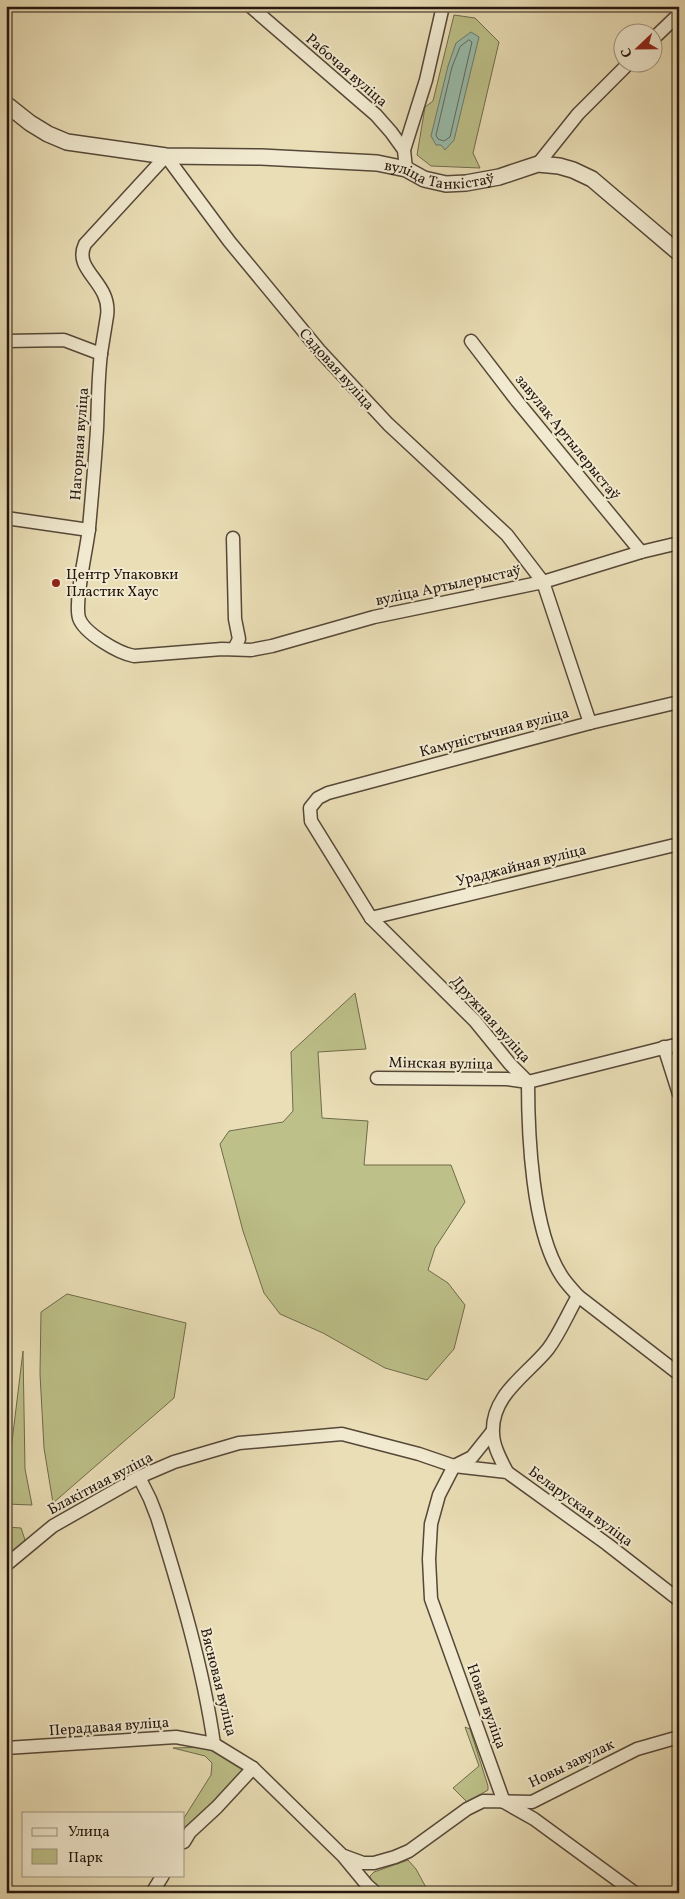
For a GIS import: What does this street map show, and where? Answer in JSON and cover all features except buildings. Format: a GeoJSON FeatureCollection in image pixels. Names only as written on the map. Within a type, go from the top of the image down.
{"type":"FeatureCollection","features":[{"type":"Feature","properties":{"kind":"street","name":"Рабочая вуліца"},"geometry":{"type":"LineString","coordinates":[[250,6],[376,115],[392,132],[404,150],[406,168]]}},
{"type":"Feature","properties":{"kind":"street"},"geometry":{"type":"LineString","coordinates":[[404,150],[426,80],[443,6]]}},
{"type":"Feature","properties":{"kind":"street"},"geometry":{"type":"LineString","coordinates":[[662,30],[679,14]]}},
{"type":"Feature","properties":{"kind":"street"},"geometry":{"type":"LineString","coordinates":[[538,164],[578,114],[620,72]]}},
{"type":"Feature","properties":{"kind":"street"},"geometry":{"type":"LineString","coordinates":[[6,104],[30,123],[48,134],[67,142],[166,156]]}},
{"type":"Feature","properties":{"kind":"street","name":"вуліца Танкістаў"},"geometry":{"type":"LineString","coordinates":[[166,156],[261,157],[377,163],[406,168],[424,179],[446,184],[499,177],[538,164],[573,170],[592,179],[679,253]]}},
{"type":"Feature","properties":{"kind":"street","name":"Нагорная вуліца"},"geometry":{"type":"LineString","coordinates":[[166,156],[85,244],[81,253],[84,265],[102,288],[109,304],[101,354],[89,530],[78,616],[83,627],[123,654],[134,656],[228,649]]}},
{"type":"Feature","properties":{"kind":"street","name":"Садовая вуліца"},"geometry":{"type":"LineString","coordinates":[[166,156],[229,241],[319,350],[388,424],[507,535],[543,582],[590,723]]}},
{"type":"Feature","properties":{"kind":"street"},"geometry":{"type":"LineString","coordinates":[[6,341],[64,340],[101,354]]}},
{"type":"Feature","properties":{"kind":"street","name":"завулак Артылерыстаў"},"geometry":{"type":"LineString","coordinates":[[472,341],[517,401],[641,552]]}},
{"type":"Feature","properties":{"kind":"street"},"geometry":{"type":"LineString","coordinates":[[6,518],[89,530]]}},
{"type":"Feature","properties":{"kind":"street"},"geometry":{"type":"LineString","coordinates":[[228,649],[238,639],[235,619],[233,538]]}},
{"type":"Feature","properties":{"kind":"street","name":"вуліца Артылерыстаў"},"geometry":{"type":"LineString","coordinates":[[228,649],[251,650],[272,646],[374,617],[543,582],[641,552],[679,543]]}},
{"type":"Feature","properties":{"kind":"street","name":"Камуністычная вуліца"},"geometry":{"type":"LineString","coordinates":[[318,798],[328,793],[590,723],[679,702]]}},
{"type":"Feature","properties":{"kind":"street","name":"Дружная вуліца"},"geometry":{"type":"LineString","coordinates":[[318,798],[310,808],[311,822],[372,918],[475,1021],[510,1064],[528,1082],[528,1123],[538,1206],[543,1232],[552,1258],[561,1276],[578,1296],[679,1374]]}},
{"type":"Feature","properties":{"kind":"street","name":"Ураджайная вуліца"},"geometry":{"type":"LineString","coordinates":[[372,918],[679,844]]}},
{"type":"Feature","properties":{"kind":"street","name":"Мінская вуліца"},"geometry":{"type":"LineString","coordinates":[[377,1078],[507,1079],[528,1082],[679,1044]]}},
{"type":"Feature","properties":{"kind":"street"},"geometry":{"type":"LineString","coordinates":[[664,1047],[679,1094]]}},
{"type":"Feature","properties":{"kind":"street"},"geometry":{"type":"LineString","coordinates":[[454,1466],[472,1457],[492,1432],[502,1397],[548,1348],[578,1296]]}},
{"type":"Feature","properties":{"kind":"street"},"geometry":{"type":"LineString","coordinates":[[492,1432],[507,1472]]}},
{"type":"Feature","properties":{"kind":"street","name":"Блакітная вуліца"},"geometry":{"type":"LineString","coordinates":[[6,1565],[53,1526],[139,1477],[174,1462],[238,1443],[342,1434],[419,1454],[454,1466]]}},
{"type":"Feature","properties":{"kind":"street","name":"Беларуская вуліца"},"geometry":{"type":"LineString","coordinates":[[454,1466],[507,1472],[607,1544],[679,1600]]}},
{"type":"Feature","properties":{"kind":"street","name":"Новая вуліца"},"geometry":{"type":"LineString","coordinates":[[454,1466],[439,1495],[431,1524],[429,1559],[431,1599],[504,1802]]}},
{"type":"Feature","properties":{"kind":"street","name":"Вясновая вуліца"},"geometry":{"type":"LineString","coordinates":[[139,1477],[157,1517],[190,1630],[208,1704],[214,1744],[253,1768],[344,1856],[368,1890]]}},
{"type":"Feature","properties":{"kind":"street","name":"Перадавая вуліца"},"geometry":{"type":"LineString","coordinates":[[6,1748],[176,1737],[214,1744]]}},
{"type":"Feature","properties":{"kind":"street","name":"Новы завулак"},"geometry":{"type":"LineString","coordinates":[[344,1856],[363,1863],[385,1860],[409,1851],[467,1809],[483,1801],[532,1802],[637,1749],[679,1737]]}},
{"type":"Feature","properties":{"kind":"street"},"geometry":{"type":"LineString","coordinates":[[185,1840],[190,1832],[217,1807],[253,1768]]}},
{"type":"Feature","properties":{"kind":"street"},"geometry":{"type":"LineString","coordinates":[[504,1802],[534,1819],[635,1893]]}},
{"type":"Feature","properties":{"kind":"street"},"geometry":{"type":"LineString","coordinates":[[152,1893],[162,1876]]}},
{"type":"Feature","properties":{"kind":"green space"},"geometry":{"type":"Polygon","coordinates":[[[454,15],[475,18],[499,42],[473,153],[480,168],[431,166],[417,155],[425,107],[433,101],[454,15]]]}},
{"type":"Feature","properties":{"kind":"green space"},"geometry":{"type":"Polygon","coordinates":[[[355,993],[366,1049],[318,1052],[322,1118],[368,1121],[364,1165],[451,1165],[465,1202],[435,1248],[428,1270],[448,1283],[465,1305],[454,1349],[427,1380],[385,1368],[323,1333],[280,1314],[264,1293],[243,1231],[220,1144],[229,1131],[283,1122],[293,1111],[291,1052],[355,993]]]}},
{"type":"Feature","properties":{"kind":"green space"},"geometry":{"type":"Polygon","coordinates":[[[67,1294],[186,1323],[174,1398],[53,1503],[44,1448],[40,1374],[41,1312],[67,1294]]]}},
{"type":"Feature","properties":{"kind":"green space"},"geometry":{"type":"Polygon","coordinates":[[[23,1351],[25,1469],[32,1505],[6,1504],[6,1451],[11,1450],[23,1351]]]}},
{"type":"Feature","properties":{"kind":"green space"},"geometry":{"type":"Polygon","coordinates":[[[6,1527],[21,1528],[27,1546],[6,1557],[6,1527]]]}},
{"type":"Feature","properties":{"kind":"green space"},"geometry":{"type":"Polygon","coordinates":[[[465,1727],[470,1729],[488,1786],[488,1790],[467,1802],[453,1788],[479,1766],[465,1727]]]}},
{"type":"Feature","properties":{"kind":"green space"},"geometry":{"type":"Polygon","coordinates":[[[210,1747],[243,1769],[185,1831],[185,1816],[211,1775],[212,1763],[205,1756],[173,1748],[210,1747]]]}},
{"type":"Feature","properties":{"kind":"green space"},"geometry":{"type":"Polygon","coordinates":[[[408,1860],[416,1869],[429,1893],[384,1893],[371,1881],[370,1876],[374,1872],[408,1860]]]}},
{"type":"Feature","properties":{"kind":"water"},"geometry":{"type":"Polygon","coordinates":[[[471,32],[479,37],[454,140],[445,150],[441,145],[436,145],[431,136],[448,66],[456,43],[471,32]]]}},
{"type":"Feature","properties":{"kind":"place","name":"Центр Упаковки Пластик Хаус"},"geometry":{"type":"Point","coordinates":[56,583]}}]}
